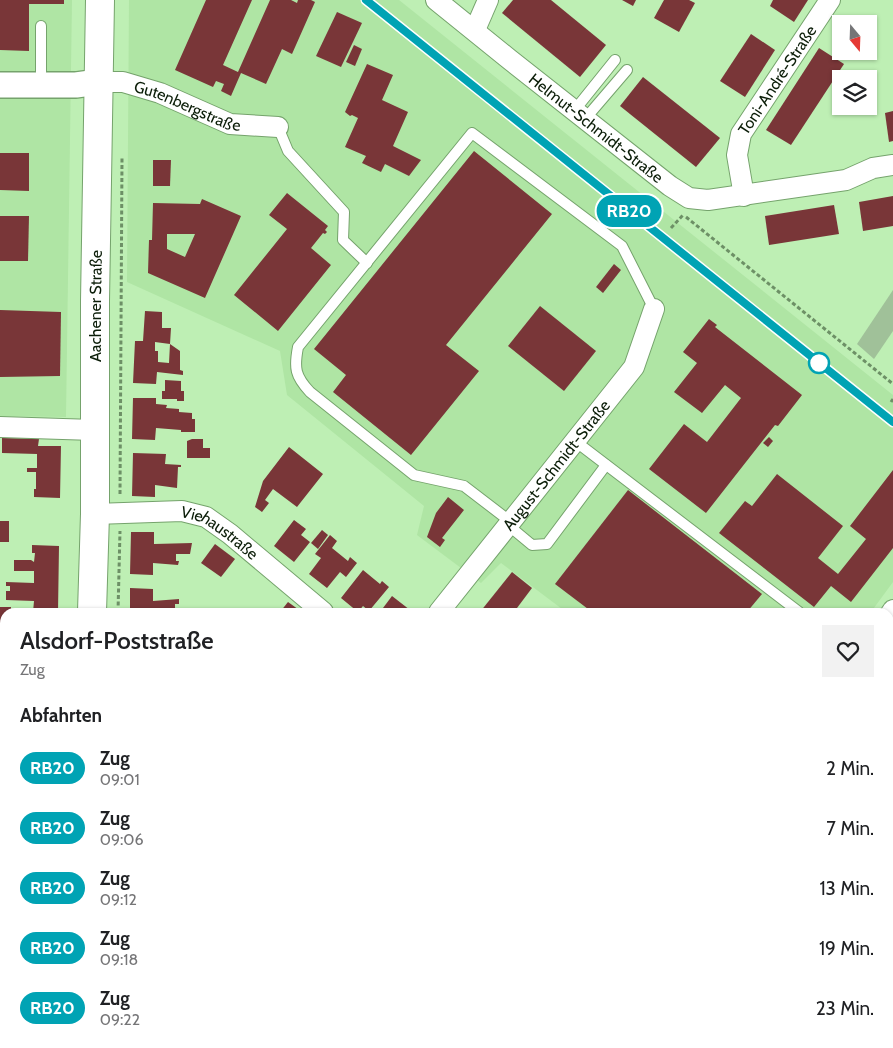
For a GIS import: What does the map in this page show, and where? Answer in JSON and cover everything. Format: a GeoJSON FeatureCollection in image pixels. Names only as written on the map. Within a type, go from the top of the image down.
{"type":"FeatureCollection","features":[{"type":"Feature","properties":{"kind":"main road","name":"Aachener Straße"},"geometry":{"type":"LineString","coordinates":[[93,608],[107,513],[94,430],[100,0]]}},
{"type":"Feature","properties":{"kind":"street"},"geometry":{"type":"LineString","coordinates":[[475,30],[488,0]]}},
{"type":"Feature","properties":{"kind":"street","name":"Toni-André-Straße"},"geometry":{"type":"LineString","coordinates":[[744,196],[738,155],[741,134],[830,0]]}},
{"type":"Feature","properties":{"kind":"street","name":"Helmut-Schmidt-Straße"},"geometry":{"type":"LineString","coordinates":[[443,2],[509,59],[670,186],[689,198],[708,200],[744,196],[846,180],[872,168],[893,165]]}},
{"type":"Feature","properties":{"kind":"street"},"geometry":{"type":"LineString","coordinates":[[0,85],[76,85],[98,82]]}},
{"type":"Feature","properties":{"kind":"street","name":"Gutenbergstraße"},"geometry":{"type":"LineString","coordinates":[[98,82],[123,82],[160,92],[230,124],[278,127]]}},
{"type":"Feature","properties":{"kind":"street","name":"August-Schmidt-Straße"},"geometry":{"type":"LineString","coordinates":[[442,608],[634,366],[654,309]]}},
{"type":"Feature","properties":{"kind":"street"},"geometry":{"type":"LineString","coordinates":[[0,427],[94,430]]}},
{"type":"Feature","properties":{"kind":"street","name":"Viehaustraße"},"geometry":{"type":"LineString","coordinates":[[107,513],[182,512],[206,517],[230,534],[317,608]]}},
{"type":"Feature","properties":{"kind":"lane"},"geometry":{"type":"LineString","coordinates":[[41,26],[42,85]]}},
{"type":"Feature","properties":{"kind":"lane"},"geometry":{"type":"LineString","coordinates":[[580,115],[615,60]]}},
{"type":"Feature","properties":{"kind":"lane"},"geometry":{"type":"LineString","coordinates":[[580,115],[627,70]]}},
{"type":"Feature","properties":{"kind":"lane"},"geometry":{"type":"LineString","coordinates":[[278,127],[288,151],[344,212],[343,240],[366,263]]}},
{"type":"Feature","properties":{"kind":"lane"},"geometry":{"type":"LineString","coordinates":[[606,465],[547,544],[532,545],[509,523],[464,486],[414,475],[310,392],[300,380],[295,364],[298,347],[472,133],[622,246],[654,309]]}},
{"type":"Feature","properties":{"kind":"lane"},"geometry":{"type":"LineString","coordinates":[[574,441],[794,608]]}},
{"type":"Feature","properties":{"kind":"path"},"geometry":{"type":"LineString","coordinates":[[118,608],[107,513],[122,150]]}},
{"type":"Feature","properties":{"kind":"path"},"geometry":{"type":"LineString","coordinates":[[671,228],[683,215]]}},
{"type":"Feature","properties":{"kind":"shaded area"},"geometry":{"type":"Polygon","coordinates":[[[0,0],[72,0],[66,417],[0,416],[0,0]]]}},
{"type":"Feature","properties":{"kind":"shaded area"},"geometry":{"type":"Polygon","coordinates":[[[129,0],[399,0],[893,395],[893,582],[874,608],[561,608],[501,563],[481,583],[417,535],[424,506],[287,395],[280,351],[127,282],[129,0]]]}},
{"type":"Feature","properties":{"kind":"shaded area"},"geometry":{"type":"Polygon","coordinates":[[[893,290],[893,331],[874,359],[857,344],[893,290]]]}},
{"type":"Feature","properties":{"kind":"building"},"geometry":{"type":"Polygon","coordinates":[[[0,0],[64,0],[64,4],[29,4],[29,51],[0,50],[0,0]]]}},
{"type":"Feature","properties":{"kind":"building"},"geometry":{"type":"Polygon","coordinates":[[[206,0],[252,0],[223,65],[238,72],[270,0],[291,0],[297,3],[298,0],[311,0],[315,2],[292,54],[282,49],[266,84],[241,73],[231,96],[221,91],[224,84],[216,81],[213,87],[175,70],[206,0]]]}},
{"type":"Feature","properties":{"kind":"building"},"geometry":{"type":"Polygon","coordinates":[[[513,0],[551,0],[606,45],[580,77],[502,13],[513,0]]]}},
{"type":"Feature","properties":{"kind":"building"},"geometry":{"type":"Polygon","coordinates":[[[622,0],[636,0],[633,6],[622,0]]]}},
{"type":"Feature","properties":{"kind":"building"},"geometry":{"type":"Polygon","coordinates":[[[664,0],[689,0],[695,3],[679,32],[654,18],[664,0]]]}},
{"type":"Feature","properties":{"kind":"building"},"geometry":{"type":"Polygon","coordinates":[[[773,0],[808,0],[794,22],[770,6],[773,0]]]}},
{"type":"Feature","properties":{"kind":"building"},"geometry":{"type":"Polygon","coordinates":[[[337,12],[362,23],[341,67],[316,56],[337,12]]]}},
{"type":"Feature","properties":{"kind":"building"},"geometry":{"type":"Polygon","coordinates":[[[751,34],[775,50],[745,97],[720,81],[751,34]]]}},
{"type":"Feature","properties":{"kind":"building"},"geometry":{"type":"Polygon","coordinates":[[[354,45],[362,49],[355,66],[346,62],[354,45]]]}},
{"type":"Feature","properties":{"kind":"building"},"geometry":{"type":"Polygon","coordinates":[[[819,48],[832,56],[832,60],[838,60],[844,64],[840,70],[832,70],[832,82],[791,145],[766,130],[819,48]]]}},
{"type":"Feature","properties":{"kind":"building"},"geometry":{"type":"Polygon","coordinates":[[[367,64],[393,75],[382,100],[408,112],[393,146],[421,160],[409,176],[385,164],[381,172],[362,163],[366,156],[345,147],[358,118],[350,116],[345,112],[367,64]]]}},
{"type":"Feature","properties":{"kind":"building"},"geometry":{"type":"Polygon","coordinates":[[[643,77],[720,138],[696,167],[620,106],[643,77]]]}},
{"type":"Feature","properties":{"kind":"building"},"geometry":{"type":"Polygon","coordinates":[[[893,111],[893,141],[889,142],[885,113],[893,111]]]}},
{"type":"Feature","properties":{"kind":"building"},"geometry":{"type":"Polygon","coordinates":[[[474,151],[552,214],[446,345],[479,371],[411,455],[333,392],[346,375],[314,349],[474,151]]]}},
{"type":"Feature","properties":{"kind":"building"},"geometry":{"type":"Polygon","coordinates":[[[0,153],[29,153],[29,191],[0,190],[0,153]]]}},
{"type":"Feature","properties":{"kind":"building"},"geometry":{"type":"Polygon","coordinates":[[[153,160],[171,160],[170,186],[153,186],[153,160]]]}},
{"type":"Feature","properties":{"kind":"building"},"geometry":{"type":"Polygon","coordinates":[[[287,193],[328,226],[325,230],[327,232],[323,233],[311,248],[331,265],[278,331],[234,295],[287,229],[269,215],[287,193]]]}},
{"type":"Feature","properties":{"kind":"building"},"geometry":{"type":"Polygon","coordinates":[[[893,196],[893,226],[863,231],[859,202],[893,196]]]}},
{"type":"Feature","properties":{"kind":"building"},"geometry":{"type":"Polygon","coordinates":[[[202,199],[241,216],[205,298],[148,273],[149,240],[152,240],[153,203],[200,204],[202,199]],[[167,234],[167,249],[185,257],[195,234],[167,234]]]}},
{"type":"Feature","properties":{"kind":"building"},"geometry":{"type":"Polygon","coordinates":[[[834,205],[839,234],[769,245],[765,216],[834,205]]]}},
{"type":"Feature","properties":{"kind":"building"},"geometry":{"type":"Polygon","coordinates":[[[0,216],[29,216],[28,261],[0,261],[0,216]]]}},
{"type":"Feature","properties":{"kind":"building"},"geometry":{"type":"Polygon","coordinates":[[[614,264],[621,270],[603,293],[596,287],[614,264]]]}},
{"type":"Feature","properties":{"kind":"building"},"geometry":{"type":"Polygon","coordinates":[[[540,306],[596,351],[564,391],[508,346],[540,306]]]}},
{"type":"Feature","properties":{"kind":"building"},"geometry":{"type":"Polygon","coordinates":[[[0,310],[61,312],[60,376],[0,377],[0,310]]]}},
{"type":"Feature","properties":{"kind":"building"},"geometry":{"type":"Polygon","coordinates":[[[145,311],[162,312],[162,328],[171,328],[170,344],[180,351],[180,370],[183,371],[183,375],[157,372],[156,384],[133,383],[135,341],[143,341],[145,311]],[[155,342],[155,351],[158,351],[158,362],[169,363],[170,344],[155,342]]]}},
{"type":"Feature","properties":{"kind":"building"},"geometry":{"type":"Polygon","coordinates":[[[709,319],[717,325],[715,327],[802,395],[778,426],[775,425],[706,513],[649,469],[684,424],[707,442],[741,398],[725,385],[702,413],[674,392],[697,363],[683,352],[709,319]]]}},
{"type":"Feature","properties":{"kind":"building"},"geometry":{"type":"Polygon","coordinates":[[[165,380],[181,381],[184,401],[162,399],[162,391],[165,391],[165,380]]]}},
{"type":"Feature","properties":{"kind":"building"},"geometry":{"type":"Polygon","coordinates":[[[133,398],[156,398],[156,404],[167,405],[166,408],[179,409],[179,412],[192,413],[192,419],[195,419],[195,432],[156,428],[155,440],[132,439],[133,398]]]}},
{"type":"Feature","properties":{"kind":"building"},"geometry":{"type":"Polygon","coordinates":[[[769,437],[773,441],[768,447],[763,443],[769,437]]]}},
{"type":"Feature","properties":{"kind":"building"},"geometry":{"type":"Polygon","coordinates":[[[2,438],[39,439],[38,446],[61,446],[60,498],[34,497],[36,472],[27,472],[27,468],[37,468],[37,454],[2,453],[2,438]]]}},
{"type":"Feature","properties":{"kind":"building"},"geometry":{"type":"Polygon","coordinates":[[[203,439],[203,448],[210,448],[210,458],[187,458],[187,441],[203,439]]]}},
{"type":"Feature","properties":{"kind":"building"},"geometry":{"type":"Polygon","coordinates":[[[289,447],[323,474],[297,507],[273,489],[265,500],[269,503],[262,512],[255,507],[263,481],[289,447]]]}},
{"type":"Feature","properties":{"kind":"building"},"geometry":{"type":"Polygon","coordinates":[[[133,453],[166,454],[165,464],[181,465],[181,467],[178,467],[177,488],[155,485],[155,497],[132,496],[133,453]]]}},
{"type":"Feature","properties":{"kind":"building"},"geometry":{"type":"Polygon","coordinates":[[[893,470],[893,548],[851,602],[831,586],[814,607],[719,533],[745,501],[752,506],[777,474],[843,526],[818,558],[838,574],[866,539],[850,526],[893,470]]]}},
{"type":"Feature","properties":{"kind":"building"},"geometry":{"type":"Polygon","coordinates":[[[628,490],[762,594],[750,608],[587,608],[555,584],[628,490]]]}},
{"type":"Feature","properties":{"kind":"building"},"geometry":{"type":"Polygon","coordinates":[[[448,497],[464,510],[442,538],[445,540],[440,547],[427,537],[436,513],[448,497]]]}},
{"type":"Feature","properties":{"kind":"building"},"geometry":{"type":"Polygon","coordinates":[[[294,520],[306,529],[301,535],[310,542],[294,562],[274,546],[294,520]]]}},
{"type":"Feature","properties":{"kind":"building"},"geometry":{"type":"Polygon","coordinates":[[[0,521],[9,521],[9,542],[0,542],[0,521]]]}},
{"type":"Feature","properties":{"kind":"building"},"geometry":{"type":"Polygon","coordinates":[[[322,530],[328,535],[318,549],[311,543],[322,530]]]}},
{"type":"Feature","properties":{"kind":"building"},"geometry":{"type":"Polygon","coordinates":[[[131,532],[154,532],[154,544],[192,543],[190,554],[176,554],[176,561],[179,561],[178,565],[153,563],[153,575],[130,574],[131,532]]]}},
{"type":"Feature","properties":{"kind":"building"},"geometry":{"type":"Polygon","coordinates":[[[330,535],[337,541],[332,548],[348,561],[350,557],[357,563],[346,577],[340,572],[327,588],[309,574],[321,558],[315,554],[330,535]]]}},
{"type":"Feature","properties":{"kind":"building"},"geometry":{"type":"Polygon","coordinates":[[[215,544],[235,559],[221,577],[201,563],[215,544]]]}},
{"type":"Feature","properties":{"kind":"building"},"geometry":{"type":"Polygon","coordinates":[[[32,545],[59,546],[58,608],[33,608],[34,601],[6,600],[6,591],[10,591],[10,586],[6,586],[6,582],[34,583],[34,571],[14,571],[14,560],[31,560],[34,562],[35,553],[32,553],[32,545]]]}},
{"type":"Feature","properties":{"kind":"building"},"geometry":{"type":"Polygon","coordinates":[[[363,570],[380,584],[382,581],[389,587],[372,608],[363,606],[361,608],[353,608],[341,598],[363,570]]]}},
{"type":"Feature","properties":{"kind":"building"},"geometry":{"type":"Polygon","coordinates":[[[512,572],[532,588],[517,608],[483,608],[512,572]]]}},
{"type":"Feature","properties":{"kind":"building"},"geometry":{"type":"Polygon","coordinates":[[[130,588],[153,589],[153,601],[179,599],[179,604],[175,604],[175,608],[130,608],[130,588]]]}},
{"type":"Feature","properties":{"kind":"building"},"geometry":{"type":"Polygon","coordinates":[[[392,596],[407,608],[383,608],[392,596]]]}},
{"type":"Feature","properties":{"kind":"building"},"geometry":{"type":"Polygon","coordinates":[[[288,602],[296,608],[283,608],[288,602]]]}},
{"type":"Feature","properties":{"kind":"railway"},"geometry":{"type":"LineString","coordinates":[[366,0],[893,422]]}},
{"type":"Feature","properties":{"kind":"train","name":"RB20"},"geometry":{"type":"LineString","coordinates":[[366,0],[893,422]]}}]}
